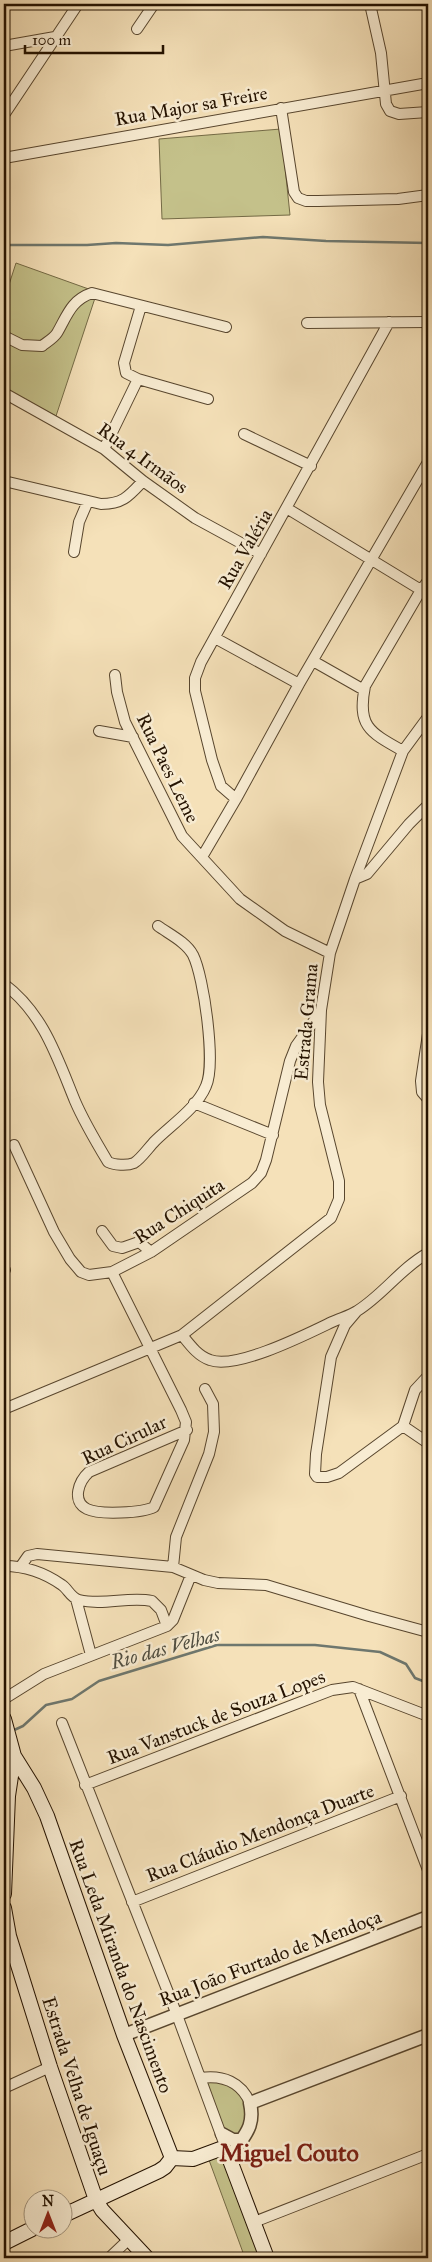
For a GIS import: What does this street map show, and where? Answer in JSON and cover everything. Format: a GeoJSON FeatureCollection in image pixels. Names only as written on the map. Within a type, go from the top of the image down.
{"type":"FeatureCollection","features":[{"type":"Feature","properties":{"kind":"main road"},"geometry":{"type":"LineString","coordinates":[[4,1719],[9,1753],[4,1894]]}},
{"type":"Feature","properties":{"kind":"main road"},"geometry":{"type":"LineString","coordinates":[[9,1753],[34,1788]]}},
{"type":"Feature","properties":{"kind":"main road"},"geometry":{"type":"LineString","coordinates":[[8,1796],[19,1785],[34,1788]]}},
{"type":"Feature","properties":{"kind":"main road","name":"Rua Leda Miranda do Nascimento"},"geometry":{"type":"LineString","coordinates":[[34,1788],[47,1816],[124,2035],[172,2158]]}},
{"type":"Feature","properties":{"kind":"main road","name":"Estrada Velha de Iguaçu"},"geometry":{"type":"LineString","coordinates":[[4,1908],[10,1936],[50,2067],[96,2200],[148,2258]]}},
{"type":"Feature","properties":{"kind":"main road"},"geometry":{"type":"LineString","coordinates":[[72,2211],[159,2171],[172,2158],[193,2159],[225,2153],[267,2258]]}},
{"type":"Feature","properties":{"kind":"main road"},"geometry":{"type":"LineString","coordinates":[[4,2243],[22,2234]]}},
{"type":"Feature","properties":{"kind":"street"},"geometry":{"type":"LineString","coordinates":[[4,115],[78,4]]}},
{"type":"Feature","properties":{"kind":"street"},"geometry":{"type":"LineString","coordinates":[[137,28],[154,4]]}},
{"type":"Feature","properties":{"kind":"street"},"geometry":{"type":"LineString","coordinates":[[370,4],[381,53],[384,92],[390,111],[399,114],[428,112]]}},
{"type":"Feature","properties":{"kind":"street"},"geometry":{"type":"LineString","coordinates":[[4,46],[55,38]]}},
{"type":"Feature","properties":{"kind":"street","name":"Rua Major sa Freire"},"geometry":{"type":"LineString","coordinates":[[4,158],[428,83]]}},
{"type":"Feature","properties":{"kind":"street"},"geometry":{"type":"LineString","coordinates":[[281,108],[293,187],[298,198],[306,201],[339,202],[428,195]]}},
{"type":"Feature","properties":{"kind":"street"},"geometry":{"type":"LineString","coordinates":[[4,336],[22,345],[42,346],[56,335],[64,317],[81,296],[92,293],[226,327]]}},
{"type":"Feature","properties":{"kind":"street"},"geometry":{"type":"LineString","coordinates":[[140,306],[124,363],[126,373],[138,379],[208,399]]}},
{"type":"Feature","properties":{"kind":"street"},"geometry":{"type":"LineString","coordinates":[[307,322],[428,322]]}},
{"type":"Feature","properties":{"kind":"street","name":"Rua Valéria"},"geometry":{"type":"LineString","coordinates":[[236,799],[221,786],[212,760],[195,690],[195,678],[201,662],[288,509],[390,322]]}},
{"type":"Feature","properties":{"kind":"street"},"geometry":{"type":"LineString","coordinates":[[104,449],[138,379]]}},
{"type":"Feature","properties":{"kind":"street","name":"Rua 4 Irmãos"},"geometry":{"type":"LineString","coordinates":[[4,393],[104,449],[195,518],[261,554]]}},
{"type":"Feature","properties":{"kind":"street"},"geometry":{"type":"LineString","coordinates":[[244,434],[311,466]]}},
{"type":"Feature","properties":{"kind":"street"},"geometry":{"type":"LineString","coordinates":[[202,856],[428,462]]}},
{"type":"Feature","properties":{"kind":"street"},"geometry":{"type":"LineString","coordinates":[[4,481],[88,502],[114,504],[124,500],[144,481]]}},
{"type":"Feature","properties":{"kind":"street"},"geometry":{"type":"LineString","coordinates":[[74,552],[80,522],[88,502]]}},
{"type":"Feature","properties":{"kind":"street"},"geometry":{"type":"LineString","coordinates":[[288,509],[372,558],[421,590]]}},
{"type":"Feature","properties":{"kind":"street"},"geometry":{"type":"LineString","coordinates":[[403,750],[383,739],[368,726],[362,714],[364,690],[428,581]]}},
{"type":"Feature","properties":{"kind":"street"},"geometry":{"type":"LineString","coordinates":[[215,638],[299,684]]}},
{"type":"Feature","properties":{"kind":"street"},"geometry":{"type":"LineString","coordinates":[[313,661],[364,690]]}},
{"type":"Feature","properties":{"kind":"street","name":"Rua Paes Leme"},"geometry":{"type":"LineString","coordinates":[[115,675],[121,711],[182,836],[240,899],[284,931],[330,953]]}},
{"type":"Feature","properties":{"kind":"street","name":"Estrada Grama"},"geometry":{"type":"LineString","coordinates":[[4,1409],[182,1335],[332,1218],[339,1199],[339,1181],[320,1105],[318,1082],[321,1010],[330,953],[354,879],[403,750],[428,716]]}},
{"type":"Feature","properties":{"kind":"street"},"geometry":{"type":"LineString","coordinates":[[99,731],[134,737]]}},
{"type":"Feature","properties":{"kind":"street"},"geometry":{"type":"LineString","coordinates":[[354,879],[367,874],[409,824],[428,805]]}},
{"type":"Feature","properties":{"kind":"street"},"geometry":{"type":"LineString","coordinates":[[4,984],[25,1003],[40,1022],[76,1103],[108,1162],[116,1165],[134,1163],[194,1103],[206,1087],[210,1068],[202,987],[193,955],[179,941],[158,926]]}},
{"type":"Feature","properties":{"kind":"street","name":"Rua Chiquita"},"geometry":{"type":"LineString","coordinates":[[14,1145],[54,1232],[70,1259],[81,1272],[89,1275],[112,1272],[150,1252],[239,1194],[261,1173],[273,1135],[290,1061],[296,1046],[321,1010]]}},
{"type":"Feature","properties":{"kind":"street"},"geometry":{"type":"LineString","coordinates":[[428,1034],[422,1092],[428,1099]]}},
{"type":"Feature","properties":{"kind":"street"},"geometry":{"type":"LineString","coordinates":[[194,1103],[273,1135]]}},
{"type":"Feature","properties":{"kind":"street"},"geometry":{"type":"LineString","coordinates":[[102,1231],[114,1246],[122,1248],[138,1242],[150,1252]]}},
{"type":"Feature","properties":{"kind":"street"},"geometry":{"type":"LineString","coordinates":[[428,1253],[356,1312],[345,1325],[336,1343],[331,1357],[316,1454],[315,1474],[317,1477],[327,1477],[339,1473],[403,1426],[415,1390],[428,1376]]}},
{"type":"Feature","properties":{"kind":"street","name":"Rua Cirular"},"geometry":{"type":"LineString","coordinates":[[112,1272],[181,1410],[187,1430],[179,1454],[154,1507],[142,1511],[93,1511],[84,1507],[78,1494],[80,1484],[89,1472],[187,1430]]}},
{"type":"Feature","properties":{"kind":"street"},"geometry":{"type":"LineString","coordinates":[[182,1335],[196,1352],[210,1360],[232,1361],[304,1335],[356,1312]]}},
{"type":"Feature","properties":{"kind":"street"},"geometry":{"type":"LineString","coordinates":[[173,1567],[176,1538],[209,1454],[214,1432],[213,1404],[205,1389]]}},
{"type":"Feature","properties":{"kind":"street"},"geometry":{"type":"LineString","coordinates":[[403,1426],[428,1443]]}},
{"type":"Feature","properties":{"kind":"street"},"geometry":{"type":"LineString","coordinates":[[21,1566],[28,1556],[36,1554],[173,1567],[218,1583],[266,1585],[428,1632]]}},
{"type":"Feature","properties":{"kind":"street"},"geometry":{"type":"LineString","coordinates":[[4,1566],[21,1566],[63,1585],[76,1599],[91,1655]]}},
{"type":"Feature","properties":{"kind":"street"},"geometry":{"type":"LineString","coordinates":[[4,1699],[44,1674],[167,1626],[173,1620],[191,1574]]}},
{"type":"Feature","properties":{"kind":"street"},"geometry":{"type":"LineString","coordinates":[[76,1599],[96,1603],[152,1601],[161,1610],[167,1626]]}},
{"type":"Feature","properties":{"kind":"street","name":"Rua Vanstuck de Souza Lopes"},"geometry":{"type":"LineString","coordinates":[[85,1785],[332,1690],[353,1687],[359,1689]]}},
{"type":"Feature","properties":{"kind":"street"},"geometry":{"type":"LineString","coordinates":[[359,1689],[428,1716]]}},
{"type":"Feature","properties":{"kind":"street"},"geometry":{"type":"LineString","coordinates":[[359,1689],[428,1870]]}},
{"type":"Feature","properties":{"kind":"street"},"geometry":{"type":"LineString","coordinates":[[62,1723],[201,2078],[222,2134],[225,2153],[242,2140],[251,2121],[250,2103],[243,2091],[233,2083],[220,2078],[201,2078]]}},
{"type":"Feature","properties":{"kind":"street","name":"Rua Cláudio Mendonça Duarte"},"geometry":{"type":"LineString","coordinates":[[132,1902],[401,1796]]}},
{"type":"Feature","properties":{"kind":"street","name":"Rua João Furtado de Mendoça"},"geometry":{"type":"LineString","coordinates":[[124,2035],[428,1917]]}},
{"type":"Feature","properties":{"kind":"street"},"geometry":{"type":"LineString","coordinates":[[250,2103],[428,2035]]}},
{"type":"Feature","properties":{"kind":"street"},"geometry":{"type":"LineString","coordinates":[[4,2088],[50,2067]]}},
{"type":"Feature","properties":{"kind":"street"},"geometry":{"type":"LineString","coordinates":[[222,2134],[233,2140],[242,2140]]}},
{"type":"Feature","properties":{"kind":"street"},"geometry":{"type":"LineString","coordinates":[[254,2222],[428,2154]]}},
{"type":"Feature","properties":{"kind":"street"},"geometry":{"type":"LineString","coordinates":[[109,2258],[129,2239]]}},
{"type":"Feature","properties":{"kind":"shaded area"},"geometry":{"type":"Polygon","coordinates":[[[281,129],[290,215],[162,219],[159,139],[281,129]]]}},
{"type":"Feature","properties":{"kind":"shaded area"},"geometry":{"type":"Polygon","coordinates":[[[16,263],[97,292],[56,416],[4,388],[4,300],[16,263]]]}},
{"type":"Feature","properties":{"kind":"shaded area"},"geometry":{"type":"Polygon","coordinates":[[[206,2080],[226,2084],[242,2096],[247,2111],[242,2137],[224,2132],[206,2080]]]}},
{"type":"Feature","properties":{"kind":"shaded area"},"geometry":{"type":"Polygon","coordinates":[[[224,2155],[263,2258],[245,2258],[209,2160],[224,2155]]]}},
{"type":"Feature","properties":{"kind":"waterway"},"geometry":{"type":"LineString","coordinates":[[4,245],[116,243],[168,245],[263,237],[326,241],[428,243]]}},
{"type":"Feature","properties":{"kind":"waterway","name":"Rio das Velhas"},"geometry":{"type":"LineString","coordinates":[[12,1731],[23,1726],[46,1705],[72,1699],[99,1681],[217,1645],[315,1645],[380,1652],[406,1664],[415,1678],[428,1683]]}},
{"type":"Feature","properties":{"kind":"district","name":"Miguel Couto"},"geometry":{"type":"Point","coordinates":[289,2153]}}]}
